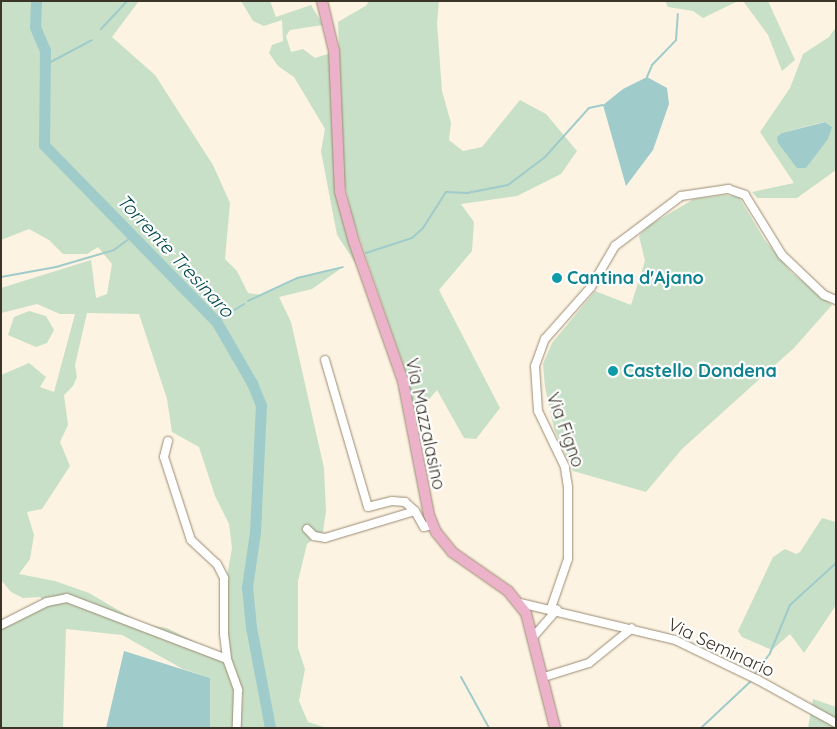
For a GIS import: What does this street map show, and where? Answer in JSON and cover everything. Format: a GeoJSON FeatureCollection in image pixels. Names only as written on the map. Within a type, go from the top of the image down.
{"type":"FeatureCollection","features":[{"type":"Feature","properties":{"kind":"main road","name":"Via Mazzalasino"},"geometry":{"type":"LineString","coordinates":[[322,1],[334,51],[337,170],[343,206],[402,381],[426,506],[432,525],[452,552],[520,603]]}},
{"type":"Feature","properties":{"kind":"main road"},"geometry":{"type":"LineString","coordinates":[[520,603],[534,636],[555,728]]}},
{"type":"Feature","properties":{"kind":"street","name":"Via Figno"},"geometry":{"type":"LineString","coordinates":[[554,609],[568,559],[568,487],[565,467],[538,411],[535,366],[545,340],[591,287],[615,246],[681,196],[728,189],[745,195],[782,255],[824,295],[836,300]]}},
{"type":"Feature","properties":{"kind":"street"},"geometry":{"type":"LineString","coordinates":[[325,360],[368,507],[392,501],[405,502],[412,505],[424,527],[432,525]]}},
{"type":"Feature","properties":{"kind":"street"},"geometry":{"type":"LineString","coordinates":[[168,441],[164,457],[191,540],[217,564],[224,578],[227,659],[238,690],[237,728]]}},
{"type":"Feature","properties":{"kind":"street"},"geometry":{"type":"LineString","coordinates":[[307,529],[314,536],[324,538],[415,511]]}},
{"type":"Feature","properties":{"kind":"street"},"geometry":{"type":"LineString","coordinates":[[1,625],[47,602],[67,598],[227,659]]}},
{"type":"Feature","properties":{"kind":"street","name":"Via Seminario"},"geometry":{"type":"LineString","coordinates":[[520,603],[554,609],[632,628],[696,649],[836,723]]}},
{"type":"Feature","properties":{"kind":"street"},"geometry":{"type":"LineString","coordinates":[[534,636],[554,609]]}},
{"type":"Feature","properties":{"kind":"street"},"geometry":{"type":"LineString","coordinates":[[544,677],[589,663],[632,628]]}},
{"type":"Feature","properties":{"kind":"green space"},"geometry":{"type":"Polygon","coordinates":[[[1,1],[139,1],[112,37],[155,75],[213,165],[230,203],[225,259],[237,271],[248,293],[262,295],[297,278],[343,267],[312,289],[279,297],[291,322],[324,468],[326,511],[323,532],[307,544],[298,581],[298,648],[305,669],[299,701],[308,722],[327,728],[240,728],[243,696],[230,655],[226,607],[226,582],[232,548],[229,524],[215,496],[199,447],[172,432],[167,399],[139,314],[87,313],[75,365],[77,377],[73,386],[64,395],[68,425],[60,442],[70,466],[42,509],[27,512],[34,535],[30,559],[19,574],[55,581],[89,593],[142,624],[167,628],[205,647],[224,662],[234,685],[233,728],[210,728],[210,678],[183,669],[122,635],[66,629],[63,728],[1,728],[1,618],[10,621],[46,602],[40,597],[23,598],[11,592],[1,580],[1,375],[29,363],[46,377],[40,387],[54,392],[75,314],[60,314],[37,304],[1,313],[1,288],[91,260],[96,298],[107,294],[112,264],[98,247],[87,254],[63,254],[49,240],[29,229],[1,240],[1,1]]]}},
{"type":"Feature","properties":{"kind":"green space"},"geometry":{"type":"Polygon","coordinates":[[[241,1],[270,1],[276,17],[311,5],[323,25],[290,30],[286,36],[291,52],[303,49],[315,58],[331,53],[337,191],[356,264],[337,235],[321,151],[325,129],[294,77],[278,66],[269,53],[272,45],[283,41],[282,20],[264,26],[253,21],[241,1]]]}},
{"type":"Feature","properties":{"kind":"green space"},"geometry":{"type":"Polygon","coordinates":[[[368,1],[439,1],[437,23],[442,91],[451,123],[449,140],[463,151],[482,147],[520,100],[546,114],[577,151],[561,174],[517,196],[461,204],[474,222],[472,251],[439,290],[500,408],[476,439],[464,438],[437,390],[414,417],[402,361],[352,216],[344,180],[338,22],[367,5],[368,1]]]}},
{"type":"Feature","properties":{"kind":"green space"},"geometry":{"type":"Polygon","coordinates":[[[665,1],[738,1],[703,18],[693,11],[668,7],[665,1]]]}},
{"type":"Feature","properties":{"kind":"green space"},"geometry":{"type":"Polygon","coordinates":[[[743,1],[768,1],[795,60],[782,71],[768,35],[743,1]]]}},
{"type":"Feature","properties":{"kind":"green space"},"geometry":{"type":"Polygon","coordinates":[[[836,27],[836,170],[797,198],[757,198],[752,192],[794,183],[760,132],[790,88],[803,54],[829,37],[836,27]],[[825,122],[782,133],[832,127],[825,122]]]}},
{"type":"Feature","properties":{"kind":"green space"},"geometry":{"type":"Polygon","coordinates":[[[725,195],[739,197],[764,239],[792,273],[832,305],[794,348],[682,449],[646,492],[573,471],[554,429],[545,387],[543,364],[552,343],[595,291],[631,305],[645,261],[639,236],[648,226],[694,199],[725,195]]]}},
{"type":"Feature","properties":{"kind":"green space"},"geometry":{"type":"Polygon","coordinates":[[[29,311],[46,316],[54,330],[47,343],[36,347],[8,335],[14,317],[29,311]]]}},
{"type":"Feature","properties":{"kind":"green space"},"geometry":{"type":"Polygon","coordinates":[[[822,518],[836,522],[836,605],[804,653],[790,634],[772,650],[742,637],[738,631],[773,557],[785,549],[796,554],[800,552],[822,518]]]}},
{"type":"Feature","properties":{"kind":"green space"},"geometry":{"type":"Polygon","coordinates":[[[813,699],[836,707],[836,728],[808,728],[813,699]]]}},
{"type":"Feature","properties":{"kind":"water"},"geometry":{"type":"Polygon","coordinates":[[[647,77],[667,88],[669,104],[653,150],[626,186],[603,105],[623,89],[647,77]]]}},
{"type":"Feature","properties":{"kind":"water"},"geometry":{"type":"Polygon","coordinates":[[[825,122],[832,127],[828,139],[806,168],[797,168],[778,143],[777,137],[782,133],[825,122]]]}},
{"type":"Feature","properties":{"kind":"water"},"geometry":{"type":"Polygon","coordinates":[[[124,651],[210,678],[210,728],[106,728],[124,651]]]}},
{"type":"Feature","properties":{"kind":"waterway","name":"Torrente Tresinaro"},"geometry":{"type":"LineString","coordinates":[[36,1],[35,27],[45,50],[44,145],[216,321],[252,383],[261,405],[255,532],[247,587],[251,627],[270,728]]}},
{"type":"Feature","properties":{"kind":"waterway"},"geometry":{"type":"LineString","coordinates":[[101,29],[127,1]]}},
{"type":"Feature","properties":{"kind":"waterway"},"geometry":{"type":"LineString","coordinates":[[647,77],[652,65],[676,40],[678,14]]}},
{"type":"Feature","properties":{"kind":"waterway"},"geometry":{"type":"LineString","coordinates":[[45,65],[92,40]]}},
{"type":"Feature","properties":{"kind":"waterway"},"geometry":{"type":"LineString","coordinates":[[366,253],[412,238],[423,228],[446,192],[467,193],[508,185],[545,157],[589,108],[603,105]]}},
{"type":"Feature","properties":{"kind":"waterway"},"geometry":{"type":"LineString","coordinates":[[1,277],[56,267],[114,250],[134,235]]}},
{"type":"Feature","properties":{"kind":"waterway"},"geometry":{"type":"LineString","coordinates":[[248,301],[297,278],[343,267]]}},
{"type":"Feature","properties":{"kind":"waterway"},"geometry":{"type":"LineString","coordinates":[[216,321],[244,304]]}},
{"type":"Feature","properties":{"kind":"waterway"},"geometry":{"type":"LineString","coordinates":[[755,674],[770,653],[790,605],[836,563]]}},
{"type":"Feature","properties":{"kind":"waterway"},"geometry":{"type":"LineString","coordinates":[[461,677],[489,728]]}},
{"type":"Feature","properties":{"kind":"waterway"},"geometry":{"type":"LineString","coordinates":[[701,728],[751,681]]}},
{"type":"Feature","properties":{"kind":"place","name":"Cantina d'Ajano"},"geometry":{"type":"Point","coordinates":[557,278]}},
{"type":"Feature","properties":{"kind":"place","name":"Castello Dondena"},"geometry":{"type":"Point","coordinates":[613,371]}}]}
